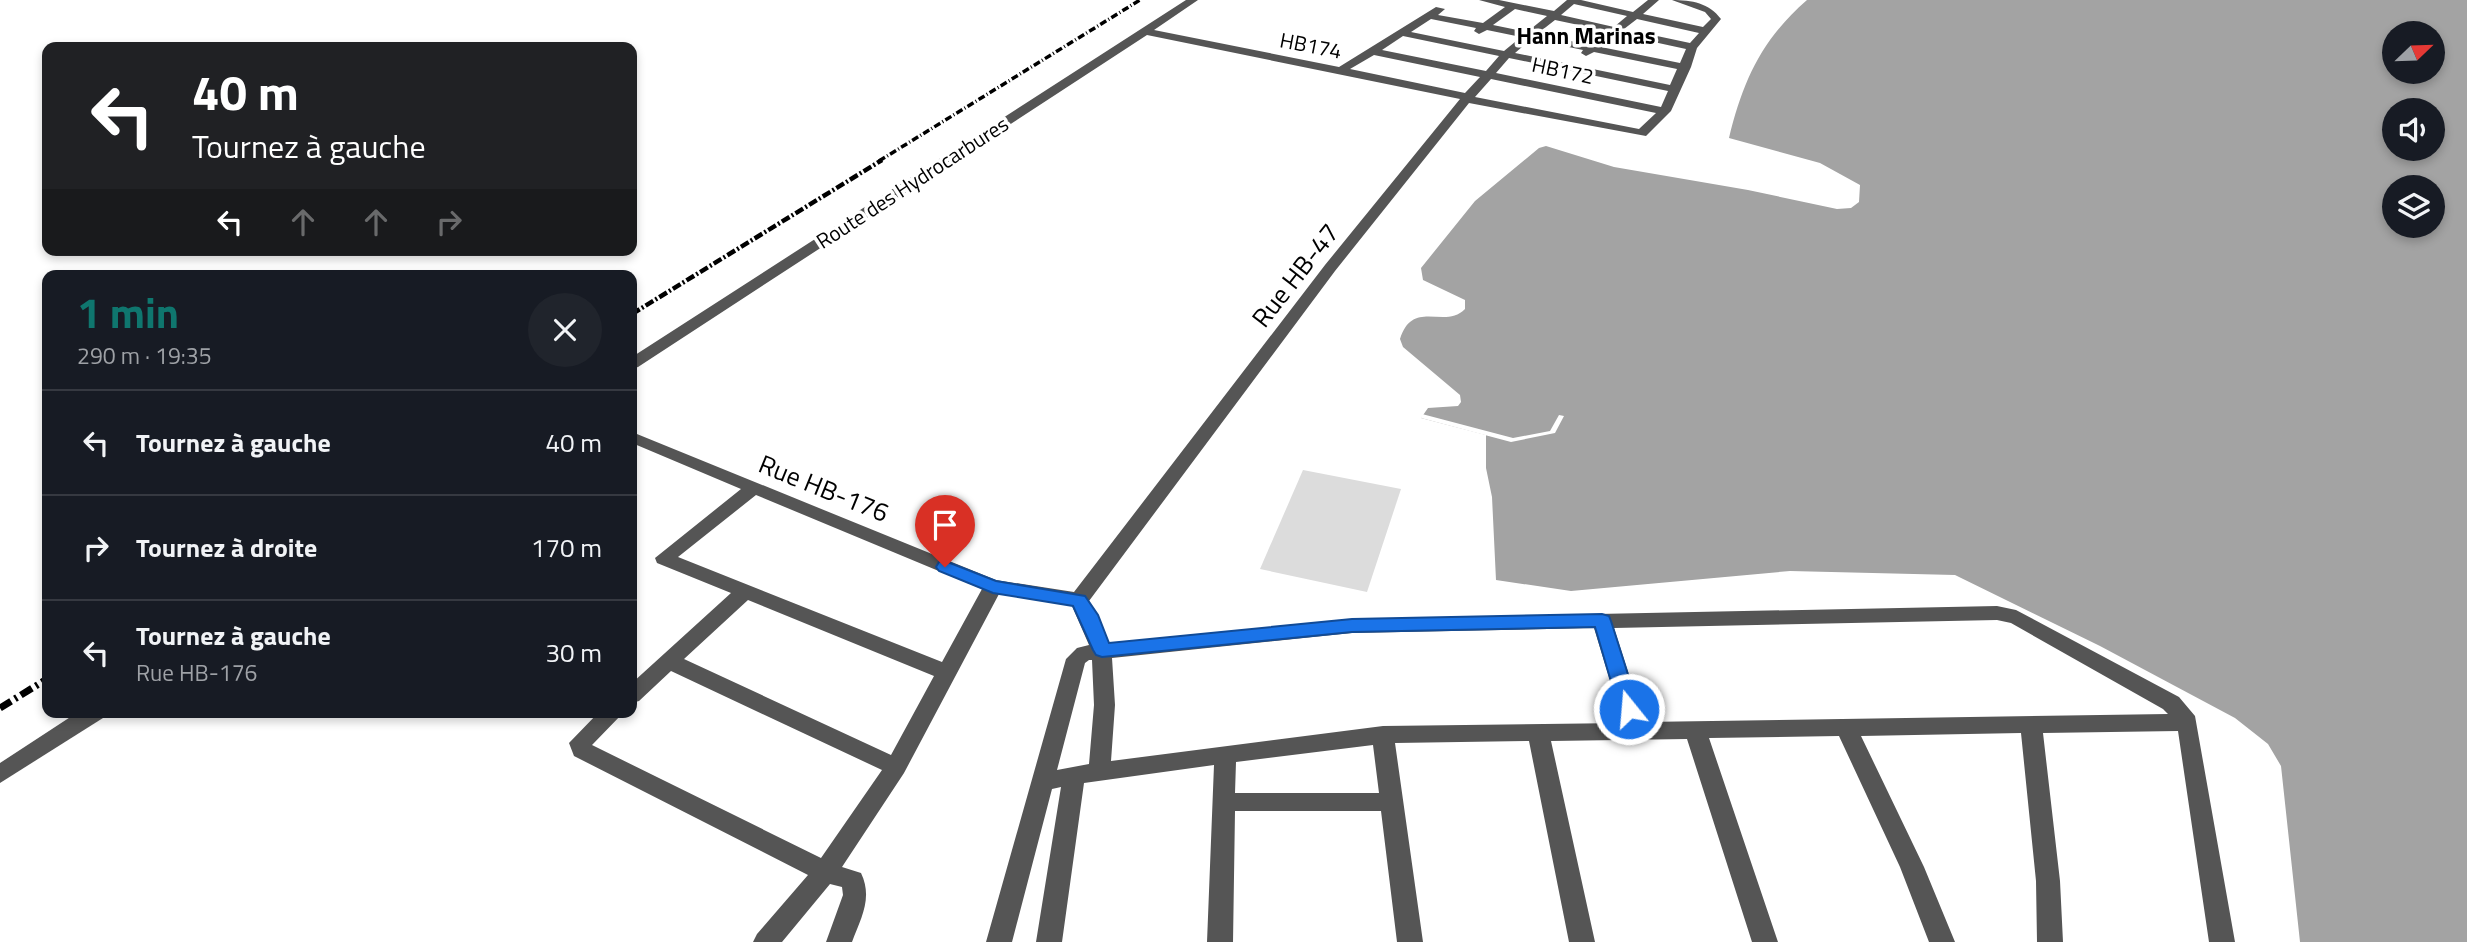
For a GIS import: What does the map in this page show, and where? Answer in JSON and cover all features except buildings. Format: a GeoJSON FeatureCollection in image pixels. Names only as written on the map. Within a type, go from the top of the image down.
{"type":"FeatureCollection","features":[{"type":"Feature","properties":{"kind":"street","name":"Route des Hydrocarbures"},"geometry":{"type":"LineString","coordinates":[[637,361],[1193,0]]}},
{"type":"Feature","properties":{"kind":"street"},"geometry":{"type":"LineString","coordinates":[[1484,0],[1552,10],[1612,31],[1692,47]]}},
{"type":"Feature","properties":{"kind":"street"},"geometry":{"type":"LineString","coordinates":[[1543,101],[1570,68],[1591,48],[1654,0]]}},
{"type":"Feature","properties":{"kind":"street"},"geometry":{"type":"LineString","coordinates":[[1665,111],[1686,67],[1692,47],[1717,19],[1713,13],[1676,0]]}},
{"type":"Feature","properties":{"kind":"street"},"geometry":{"type":"LineString","coordinates":[[1571,1],[1706,31]]}},
{"type":"Feature","properties":{"kind":"street","name":"Rue HB-47"},"geometry":{"type":"LineString","coordinates":[[1079,600],[1330,268],[1468,98],[1507,54],[1552,10],[1571,1]]}},
{"type":"Feature","properties":{"kind":"street"},"geometry":{"type":"LineString","coordinates":[[1425,75],[1484,26],[1513,6]]}},
{"type":"Feature","properties":{"kind":"street"},"geometry":{"type":"LineString","coordinates":[[1340,71],[1435,13],[1528,36],[1686,67]]}},
{"type":"Feature","properties":{"kind":"street","name":"HB174"},"geometry":{"type":"LineString","coordinates":[[1145,31],[1340,71],[1425,75],[1468,98],[1543,101],[1642,133],[1665,111]]}},
{"type":"Feature","properties":{"kind":"street"},"geometry":{"type":"LineString","coordinates":[[1402,33],[1675,89]]}},
{"type":"Feature","properties":{"kind":"street","name":"HB172"},"geometry":{"type":"LineString","coordinates":[[1372,51],[1425,75],[1488,75],[1543,101],[1665,111]]}},
{"type":"Feature","properties":{"kind":"street","name":"Rue HB-176"},"geometry":{"type":"LineString","coordinates":[[637,439],[993,586],[1079,600]]}},
{"type":"Feature","properties":{"kind":"street"},"geometry":{"type":"LineString","coordinates":[[754,488],[664,558],[947,673]]}},
{"type":"Feature","properties":{"kind":"street"},"geometry":{"type":"LineString","coordinates":[[766,942],[825,872],[896,767],[993,586]]}},
{"type":"Feature","properties":{"kind":"street"},"geometry":{"type":"LineString","coordinates":[[637,691],[745,591]]}},
{"type":"Feature","properties":{"kind":"street"},"geometry":{"type":"LineString","coordinates":[[1079,600],[1102,650],[1106,684],[1099,771]]}},
{"type":"Feature","properties":{"kind":"street"},"geometry":{"type":"LineString","coordinates":[[999,942],[1076,659],[1084,653],[1352,626],[2006,614],[2171,703],[2187,722],[2222,942]]}},
{"type":"Feature","properties":{"kind":"street"},"geometry":{"type":"LineString","coordinates":[[1602,621],[1636,731]]}},
{"type":"Feature","properties":{"kind":"street"},"geometry":{"type":"LineString","coordinates":[[669,662],[896,767]]}},
{"type":"Feature","properties":{"kind":"street"},"geometry":{"type":"LineString","coordinates":[[0,774],[86,718]]}},
{"type":"Feature","properties":{"kind":"street"},"geometry":{"type":"LineString","coordinates":[[607,718],[580,743],[582,750],[825,872],[852,880],[856,889],[855,899],[839,942]]}},
{"type":"Feature","properties":{"kind":"street"},"geometry":{"type":"LineString","coordinates":[[1042,782],[1099,771],[1383,735],[2187,722]]}},
{"type":"Feature","properties":{"kind":"street"},"geometry":{"type":"LineString","coordinates":[[2031,724],[2048,881],[2050,942]]}},
{"type":"Feature","properties":{"kind":"street"},"geometry":{"type":"LineString","coordinates":[[1846,728],[1912,867],[1942,942]]}},
{"type":"Feature","properties":{"kind":"street"},"geometry":{"type":"LineString","coordinates":[[1695,730],[1765,942]]}},
{"type":"Feature","properties":{"kind":"street"},"geometry":{"type":"LineString","coordinates":[[1538,733],[1582,942]]}},
{"type":"Feature","properties":{"kind":"street"},"geometry":{"type":"LineString","coordinates":[[1383,735],[1410,942]]}},
{"type":"Feature","properties":{"kind":"street"},"geometry":{"type":"LineString","coordinates":[[1220,942],[1225,755]]}},
{"type":"Feature","properties":{"kind":"street"},"geometry":{"type":"LineString","coordinates":[[1049,942],[1074,776]]}},
{"type":"Feature","properties":{"kind":"street"},"geometry":{"type":"LineString","coordinates":[[1224,802],[1390,802]]}},
{"type":"Feature","properties":{"kind":"shaded area"},"geometry":{"type":"Polygon","coordinates":[[[1807,0],[2467,0],[2467,942],[2300,942],[2281,766],[2268,744],[2235,718],[2100,646],[1955,575],[1790,571],[1571,591],[1496,580],[1492,497],[1486,468],[1486,435],[1421,418],[1428,408],[1458,406],[1461,402],[1460,395],[1403,347],[1400,339],[1413,320],[1421,317],[1448,317],[1465,309],[1465,300],[1423,280],[1421,268],[1475,201],[1539,148],[1546,146],[1614,167],[1748,190],[1837,209],[1851,208],[1859,202],[1860,185],[1820,163],[1729,138],[1748,80],[1777,30],[1807,0]]]}},
{"type":"Feature","properties":{"kind":"shaded area"},"geometry":{"type":"Polygon","coordinates":[[[1303,470],[1401,489],[1367,592],[1260,569],[1303,470]]]}},
{"type":"Feature","properties":{"kind":"pier"},"geometry":{"type":"Polygon","coordinates":[[[1422,414],[1513,438],[1550,431],[1559,415],[1564,416],[1555,433],[1511,442],[1421,418],[1422,414]]]}},
{"type":"Feature","properties":{"kind":"railway"},"geometry":{"type":"LineString","coordinates":[[879,161],[1140,0]]}},
{"type":"Feature","properties":{"kind":"railway"},"geometry":{"type":"LineString","coordinates":[[637,311],[882,160]]}},
{"type":"Feature","properties":{"kind":"railway"},"geometry":{"type":"LineString","coordinates":[[0,708],[42,682]]}},
{"type":"Feature","properties":{"kind":"district","name":"Hann Marinas"},"geometry":{"type":"Point","coordinates":[1586,35]}},
{"type":"Feature","properties":{"kind":"route"},"geometry":{"type":"LineString","coordinates":[[945,567],[993,586],[1079,600],[1102,650],[1352,626],[1602,621],[1629,709]]}}]}
